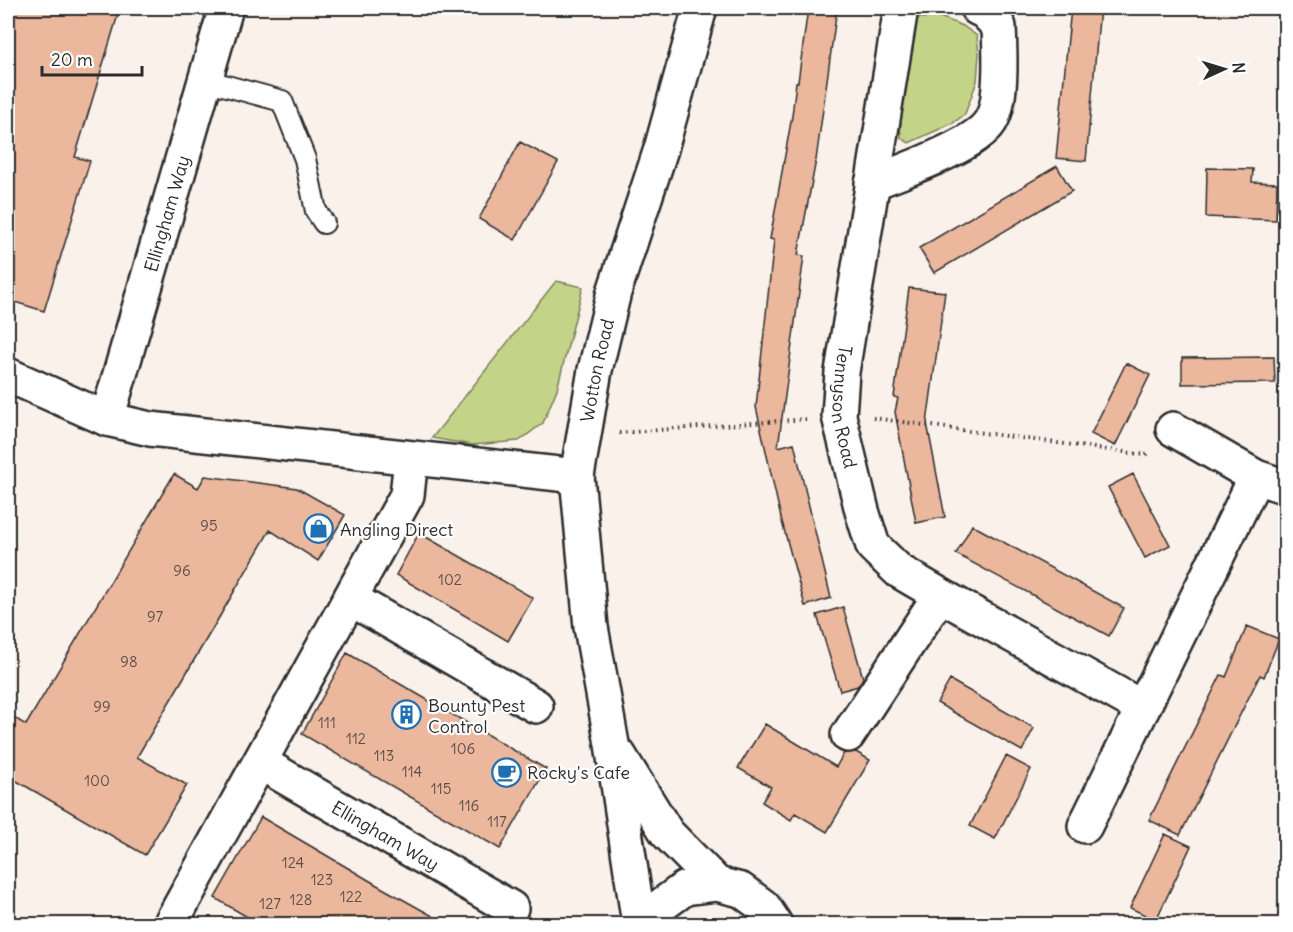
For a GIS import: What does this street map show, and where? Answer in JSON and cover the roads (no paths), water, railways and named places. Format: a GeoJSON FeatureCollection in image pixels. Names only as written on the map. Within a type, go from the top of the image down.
{"type":"FeatureCollection","features":[{"type":"Feature","properties":{"kind":"street","name":"Ellingham Way"},"geometry":{"type":"LineString","coordinates":[[106,419],[226,8]]}},
{"type":"Feature","properties":{"kind":"street","name":"Wotton Road"},"geometry":{"type":"LineString","coordinates":[[639,924],[612,744],[591,627],[577,476],[595,370],[614,292],[660,149],[700,8]]}},
{"type":"Feature","properties":{"kind":"street","name":"Tennyson Road"},"geometry":{"type":"LineString","coordinates":[[901,8],[842,372],[839,416],[873,546],[899,571],[1143,708]]}},
{"type":"Feature","properties":{"kind":"street"},"geometry":{"type":"LineString","coordinates":[[873,183],[963,145],[990,123],[997,104],[999,27],[985,12],[977,8]]}},
{"type":"Feature","properties":{"kind":"street"},"geometry":{"type":"LineString","coordinates":[[9,379],[106,419],[150,429],[577,476]]}},
{"type":"Feature","properties":{"kind":"street"},"geometry":{"type":"LineString","coordinates":[[1085,826],[1143,708],[1271,482],[1173,429]]}},
{"type":"Feature","properties":{"kind":"street"},"geometry":{"type":"LineString","coordinates":[[172,921],[407,495],[411,459]]}},
{"type":"Feature","properties":{"kind":"street"},"geometry":{"type":"LineString","coordinates":[[848,735],[940,595]]}},
{"type":"Feature","properties":{"kind":"street"},"geometry":{"type":"LineString","coordinates":[[351,598],[536,706]]}},
{"type":"Feature","properties":{"kind":"street","name":"Wotton Road"},"geometry":{"type":"LineString","coordinates":[[612,744],[667,834],[717,884]]}},
{"type":"Feature","properties":{"kind":"street","name":"Ellingham Way"},"geometry":{"type":"LineString","coordinates":[[261,763],[511,908]]}},
{"type":"Feature","properties":{"kind":"street","name":"Wotton Road"},"geometry":{"type":"LineString","coordinates":[[650,924],[658,907],[685,888],[717,884],[741,890],[763,906],[776,924]]}},
{"type":"Feature","properties":{"kind":"lane"},"geometry":{"type":"LineString","coordinates":[[205,80],[282,101],[305,159],[316,211],[324,223]]}},
{"type":"Feature","properties":{"kind":"place","name":"Angling Direct"},"geometry":{"type":"Point","coordinates":[319,529]}},
{"type":"Feature","properties":{"kind":"place","name":"Bounty Pest Control"},"geometry":{"type":"Point","coordinates":[407,715]}},
{"type":"Feature","properties":{"kind":"place","name":"Rocky's Cafe"},"geometry":{"type":"Point","coordinates":[506,772]}}]}
